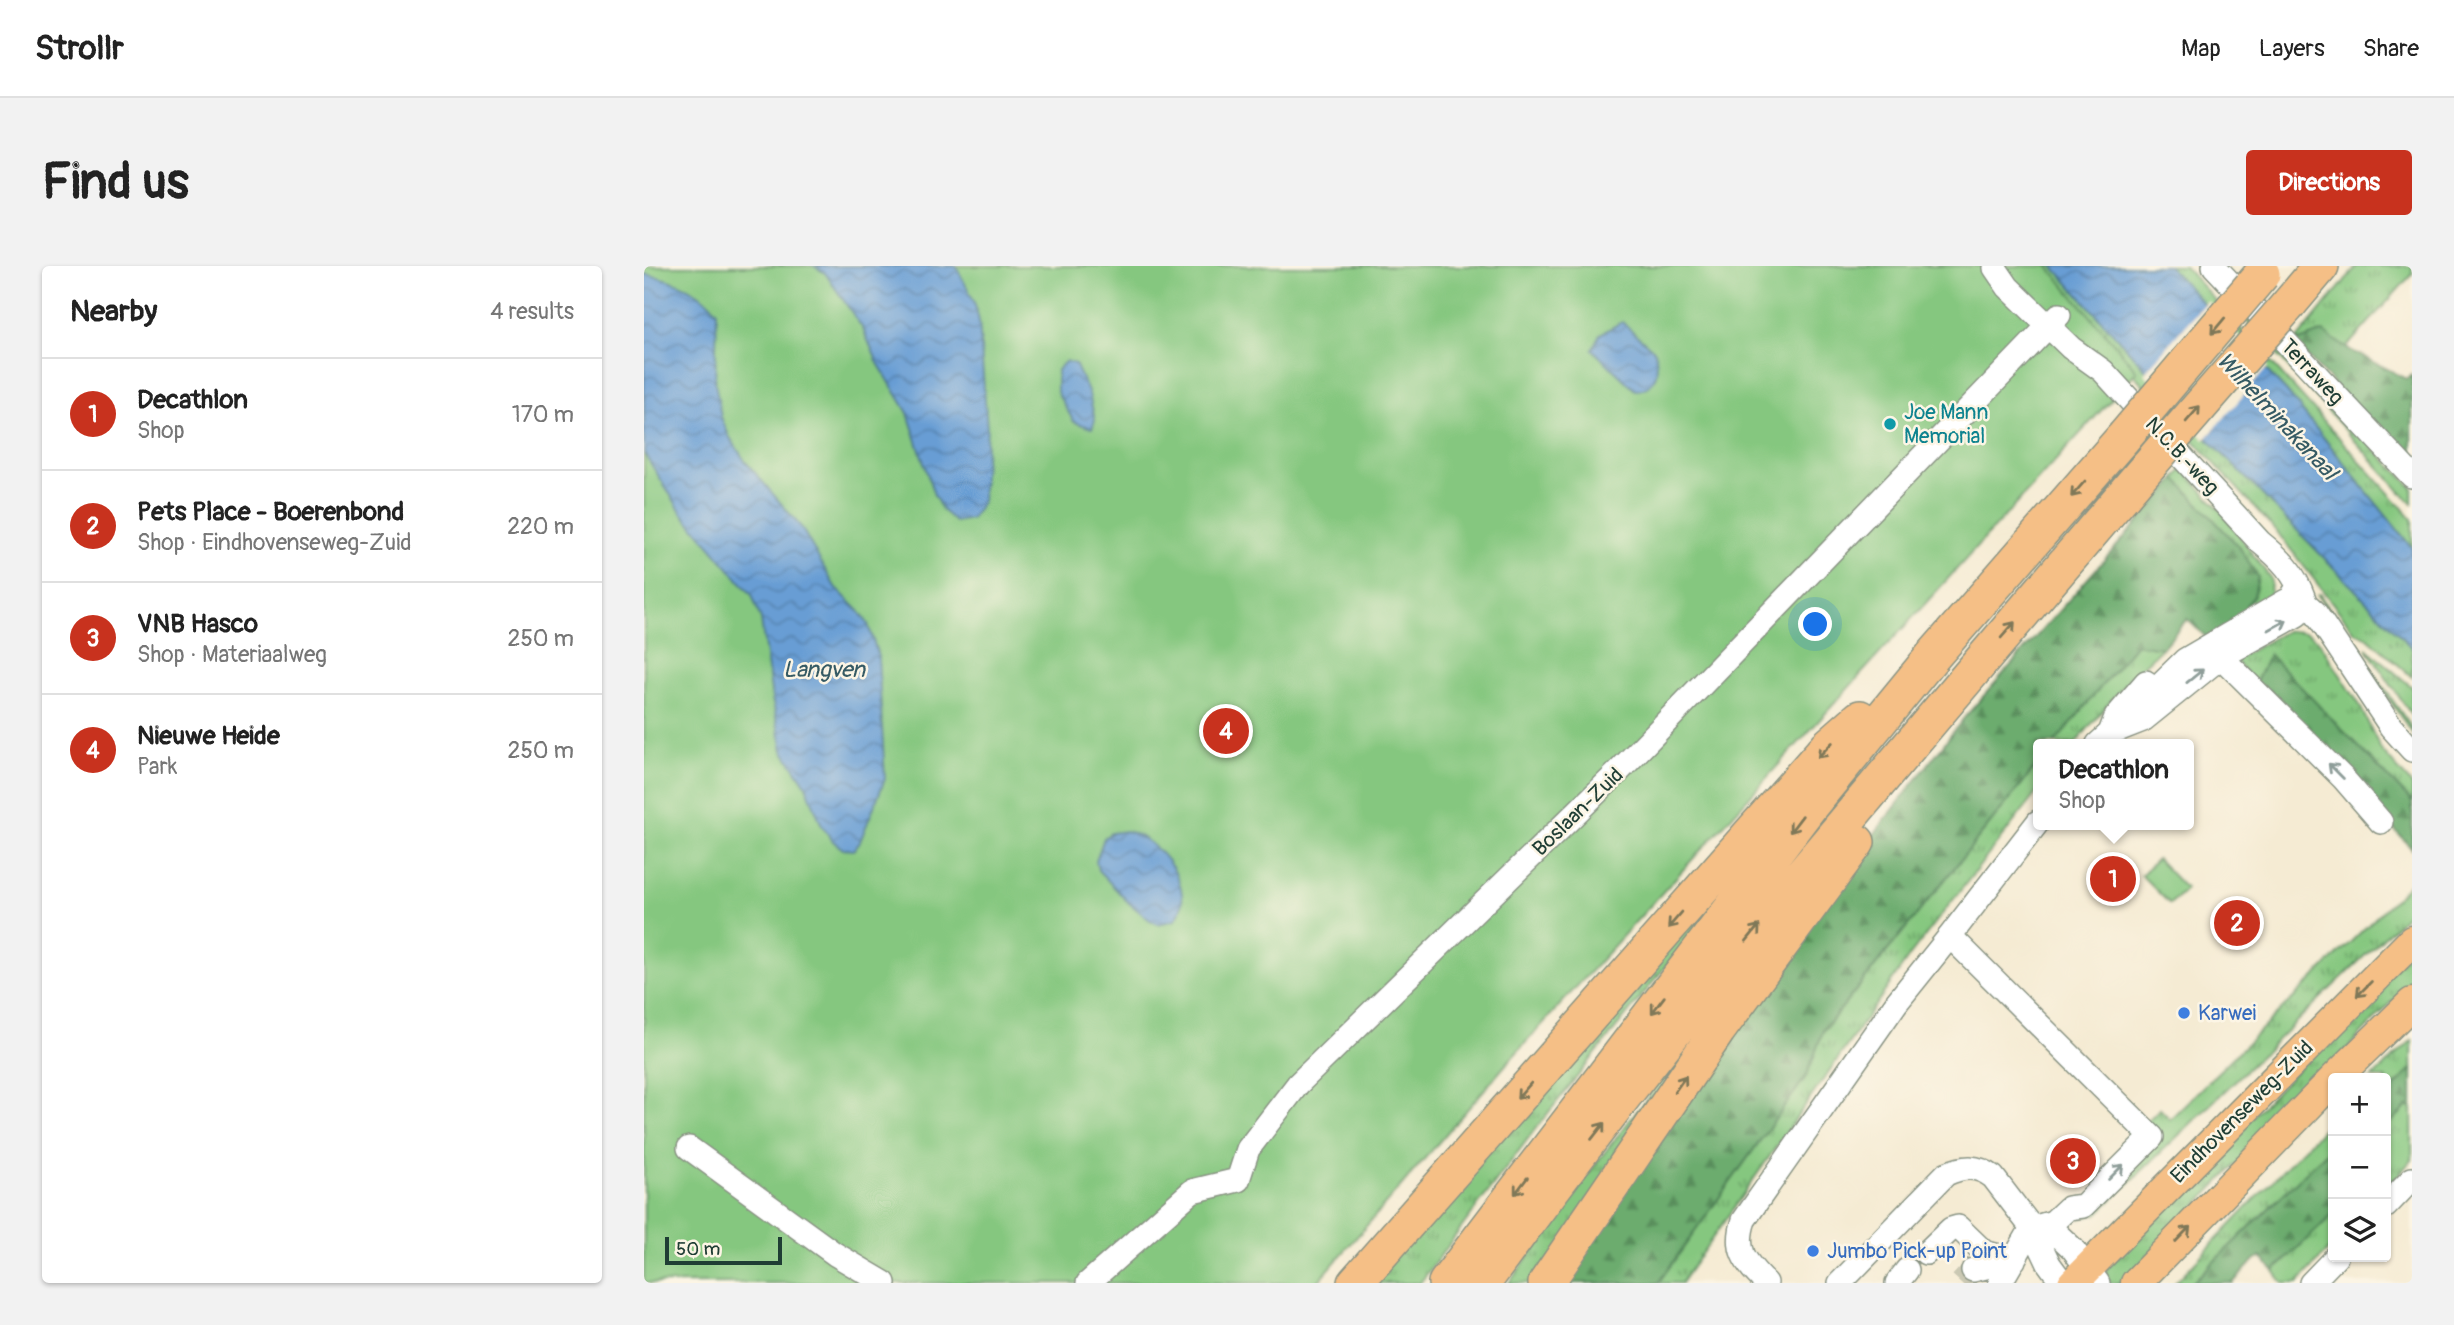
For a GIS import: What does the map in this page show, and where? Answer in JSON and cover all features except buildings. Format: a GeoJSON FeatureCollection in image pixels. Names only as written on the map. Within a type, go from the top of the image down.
{"type":"FeatureCollection","features":[{"type":"Feature","properties":{"kind":"highway"},"geometry":{"type":"LineString","coordinates":[[1483,1283],[1699,999],[1964,682],[2321,266]]}},
{"type":"Feature","properties":{"kind":"highway"},"geometry":{"type":"LineString","coordinates":[[1446,1283],[1810,806],[1932,657],[2266,270]]}},
{"type":"Feature","properties":{"kind":"highway"},"geometry":{"type":"LineString","coordinates":[[1355,1283],[1827,747],[1932,657]]}},
{"type":"Feature","properties":{"kind":"highway"},"geometry":{"type":"LineString","coordinates":[[1546,1283],[1710,1041],[1900,786],[1964,682]]}},
{"type":"Feature","properties":{"kind":"main road","name":"Eindhovenseweg-Zuid"},"geometry":{"type":"LineString","coordinates":[[2080,1279],[2412,941]]}},
{"type":"Feature","properties":{"kind":"main road","name":"Eindhovenseweg-Zuid"},"geometry":{"type":"LineString","coordinates":[[2340,1073],[2412,1003]]}},
{"type":"Feature","properties":{"kind":"main road","name":"Eindhovenseweg-Zuid"},"geometry":{"type":"LineString","coordinates":[[2136,1283],[2328,1085]]}},
{"type":"Feature","properties":{"kind":"street","name":"Terraweg"},"geometry":{"type":"LineString","coordinates":[[2214,266],[2412,476]]}},
{"type":"Feature","properties":{"kind":"street","name":"N.C.B.-weg"},"geometry":{"type":"LineString","coordinates":[[1994,267],[2008,287],[2053,320],[2085,360],[2103,371],[2260,542],[2270,568],[2287,588],[2304,599],[2391,727],[2412,750]]}},
{"type":"Feature","properties":{"kind":"street","name":"Boslaan-Zuid"},"geometry":{"type":"LineString","coordinates":[[1088,1283],[1192,1191],[1238,1180],[1248,1149],[1298,1084],[1617,773],[1897,486],[2053,320]]}},
{"type":"Feature","properties":{"kind":"street"},"geometry":{"type":"LineString","coordinates":[[2104,739],[2143,720],[2221,657],[2297,615],[2304,599]]}},
{"type":"Feature","properties":{"kind":"street"},"geometry":{"type":"LineString","coordinates":[[2104,739],[2116,717],[2149,679],[2287,601],[2304,599]]}},
{"type":"Feature","properties":{"kind":"street"},"geometry":{"type":"LineString","coordinates":[[2221,657],[2343,778],[2381,822]]}},
{"type":"Feature","properties":{"kind":"street"},"geometry":{"type":"LineString","coordinates":[[2142,702],[2185,660]]}},
{"type":"Feature","properties":{"kind":"street"},"geometry":{"type":"LineString","coordinates":[[1766,1283],[1741,1256],[1739,1241],[1744,1220],[1890,1011],[2033,828]]}},
{"type":"Feature","properties":{"kind":"street"},"geometry":{"type":"LineString","coordinates":[[1950,936],[2152,1137],[2083,1206],[2064,1210],[2053,1222],[2032,1228],[2000,1283]]}},
{"type":"Feature","properties":{"kind":"street"},"geometry":{"type":"LineString","coordinates":[[689,1148],[835,1254],[884,1283]]}},
{"type":"Feature","properties":{"kind":"street"},"geometry":{"type":"LineString","coordinates":[[1840,1283],[1946,1174],[1959,1168],[1976,1168],[1993,1177],[2032,1228],[2055,1232],[2080,1279]]}},
{"type":"Feature","properties":{"kind":"street"},"geometry":{"type":"LineString","coordinates":[[2391,1201],[2412,1179]]}},
{"type":"Feature","properties":{"kind":"street"},"geometry":{"type":"LineString","coordinates":[[1926,1253],[1951,1229],[1958,1227],[1984,1252],[2014,1260]]}},
{"type":"Feature","properties":{"kind":"street"},"geometry":{"type":"LineString","coordinates":[[1973,1270],[2014,1260]]}},
{"type":"Feature","properties":{"kind":"street"},"geometry":{"type":"LineString","coordinates":[[2311,1283],[2331,1262]]}},
{"type":"Feature","properties":{"kind":"green space"},"geometry":{"type":"Polygon","coordinates":[[[644,266],[2048,266],[2137,371],[1509,1061],[1317,1283],[644,1283],[644,266]]]}},
{"type":"Feature","properties":{"kind":"green space"},"geometry":{"type":"Polygon","coordinates":[[[2035,266],[2053,266],[2210,441],[2412,648],[2412,677],[2367,637],[2355,632],[2277,532],[2035,266]]]}},
{"type":"Feature","properties":{"kind":"green space"},"geometry":{"type":"Polygon","coordinates":[[[2168,266],[2184,266],[2407,513],[2412,519],[2412,548],[2287,392],[2168,266]]]}},
{"type":"Feature","properties":{"kind":"green space"},"geometry":{"type":"Polygon","coordinates":[[[2197,266],[2203,266],[2323,396],[2412,487],[2412,504],[2197,266]]]}},
{"type":"Feature","properties":{"kind":"green space"},"geometry":{"type":"Polygon","coordinates":[[[2357,266],[2412,266],[2412,274],[2346,348],[2323,332],[2294,343],[2357,266]]]}},
{"type":"Feature","properties":{"kind":"green space"},"geometry":{"type":"Polygon","coordinates":[[[2323,332],[2346,348],[2407,379],[2412,375],[2412,465],[2294,343],[2323,332]]]}},
{"type":"Feature","properties":{"kind":"green space"},"geometry":{"type":"Polygon","coordinates":[[[2183,469],[2222,512],[2271,579],[2270,595],[2250,613],[2246,606],[2254,594],[2258,577],[2240,548],[2176,479],[2183,469]]]}},
{"type":"Feature","properties":{"kind":"green space"},"geometry":{"type":"Polygon","coordinates":[[[2176,479],[2240,548],[2258,577],[2254,595],[2246,606],[2250,613],[2207,638],[2187,619],[2162,648],[2136,644],[2058,739],[2033,739],[2033,770],[1823,1031],[1807,1075],[1658,1283],[1561,1283],[1800,930],[1964,718],[2176,479]]]}},
{"type":"Feature","properties":{"kind":"green space"},"geometry":{"type":"Polygon","coordinates":[[[2319,594],[2412,728],[2412,733],[2317,595],[2319,594]]]}},
{"type":"Feature","properties":{"kind":"green space"},"geometry":{"type":"Polygon","coordinates":[[[2286,631],[2306,632],[2318,640],[2359,704],[2381,750],[2412,785],[2412,802],[2269,655],[2255,684],[2235,660],[2286,631]]]}},
{"type":"Feature","properties":{"kind":"green space"},"geometry":{"type":"Polygon","coordinates":[[[2136,644],[2162,648],[2128,680],[2079,739],[2058,739],[2136,644]]]}},
{"type":"Feature","properties":{"kind":"green space"},"geometry":{"type":"Polygon","coordinates":[[[2366,648],[2412,687],[2412,716],[2366,648]]]}},
{"type":"Feature","properties":{"kind":"green space"},"geometry":{"type":"Polygon","coordinates":[[[2269,654],[2412,802],[2412,849],[2347,777],[2255,684],[2269,654]]]}},
{"type":"Feature","properties":{"kind":"green space"},"geometry":{"type":"Polygon","coordinates":[[[1868,714],[1536,1128],[1420,1283],[1368,1283],[1868,714]]]}},
{"type":"Feature","properties":{"kind":"green space"},"geometry":{"type":"Polygon","coordinates":[[[2033,770],[2033,797],[1911,954],[1681,1283],[1658,1283],[1807,1075],[1823,1031],[2033,770]]]}},
{"type":"Feature","properties":{"kind":"green space"},"geometry":{"type":"Polygon","coordinates":[[[2157,859],[2186,889],[2170,904],[2141,875],[2157,859]]]}},
{"type":"Feature","properties":{"kind":"green space"},"geometry":{"type":"Polygon","coordinates":[[[1832,863],[1538,1283],[1509,1283],[1597,1162],[1832,863]]]}},
{"type":"Feature","properties":{"kind":"green space"},"geometry":{"type":"Polygon","coordinates":[[[2412,882],[2412,910],[2097,1214],[2082,1218],[2159,1138],[2146,1122],[2160,1109],[2170,1119],[2412,882]]]}},
{"type":"Feature","properties":{"kind":"green space"},"geometry":{"type":"Polygon","coordinates":[[[2412,950],[2412,981],[2145,1259],[2119,1283],[2103,1283],[2107,1268],[2412,950]]]}},
{"type":"Feature","properties":{"kind":"green space"},"geometry":{"type":"Polygon","coordinates":[[[2412,1040],[2412,1069],[2391,1090],[2391,1073],[2377,1073],[2412,1040]]]}},
{"type":"Feature","properties":{"kind":"green space"},"geometry":{"type":"Polygon","coordinates":[[[2412,1069],[2412,1109],[2408,1106],[2391,1122],[2391,1090],[2412,1069]]]}},
{"type":"Feature","properties":{"kind":"green space"},"geometry":{"type":"Polygon","coordinates":[[[2408,1106],[2412,1109],[2412,1160],[2391,1183],[2391,1136],[2391,1122],[2408,1106]]]}},
{"type":"Feature","properties":{"kind":"green space"},"geometry":{"type":"Polygon","coordinates":[[[2328,1123],[2328,1151],[2192,1283],[2175,1283],[2328,1123]]]}},
{"type":"Feature","properties":{"kind":"green space"},"geometry":{"type":"Polygon","coordinates":[[[2328,1151],[2328,1219],[2274,1271],[2261,1257],[2255,1259],[2233,1283],[2192,1283],[2328,1151]]]}},
{"type":"Feature","properties":{"kind":"green space"},"geometry":{"type":"Polygon","coordinates":[[[2328,1219],[2328,1250],[2298,1283],[2283,1283],[2274,1271],[2328,1219]]]}},
{"type":"Feature","properties":{"kind":"water"},"geometry":{"type":"Polygon","coordinates":[[[814,266],[956,266],[974,301],[979,321],[987,428],[982,503],[971,519],[955,522],[942,510],[934,495],[908,413],[878,363],[863,329],[825,273],[814,266]]]}},
{"type":"Feature","properties":{"kind":"water","name":"Wilhelminakanaal"},"geometry":{"type":"Polygon","coordinates":[[[2053,266],[2168,266],[2287,392],[2412,548],[2412,648],[2210,441],[2053,266]]]}},
{"type":"Feature","properties":{"kind":"water","name":"Langven"},"geometry":{"type":"Polygon","coordinates":[[[644,274],[694,291],[717,311],[715,382],[721,417],[729,436],[745,461],[801,527],[835,587],[868,624],[878,656],[885,779],[859,844],[853,850],[843,849],[822,826],[806,785],[783,750],[772,698],[761,620],[752,595],[682,513],[644,453],[644,274]]]}},
{"type":"Feature","properties":{"kind":"water"},"geometry":{"type":"Polygon","coordinates":[[[1622,322],[1655,351],[1655,378],[1643,389],[1635,390],[1592,349],[1600,334],[1622,322]]]}},
{"type":"Feature","properties":{"kind":"water"},"geometry":{"type":"Polygon","coordinates":[[[1066,361],[1075,364],[1089,394],[1095,420],[1092,428],[1074,422],[1057,392],[1057,370],[1066,361]]]}},
{"type":"Feature","properties":{"kind":"water"},"geometry":{"type":"Polygon","coordinates":[[[1126,831],[1151,844],[1172,866],[1182,894],[1181,908],[1175,920],[1158,924],[1151,921],[1129,903],[1098,870],[1096,861],[1104,838],[1111,833],[1126,831]]]}},
{"type":"Feature","properties":{"kind":"pier"},"geometry":{"type":"Polygon","coordinates":[[[2207,300],[2268,367],[2205,440],[2144,373],[2207,300]]]}},
{"type":"Feature","properties":{"kind":"tunnel"},"geometry":{"type":"LineString","coordinates":[[1961,1283],[1973,1270]]}},
{"type":"Feature","properties":{"kind":"place","name":"Joe Mann Memorial"},"geometry":{"type":"Point","coordinates":[1890,424]}},
{"type":"Feature","properties":{"kind":"place","name":"Nieuwe Heide"},"geometry":{"type":"Point","coordinates":[1226,731]}},
{"type":"Feature","properties":{"kind":"place","name":"Decathlon"},"geometry":{"type":"Point","coordinates":[2113,879]}},
{"type":"Feature","properties":{"kind":"place","name":"Pets Place - Boerenbond"},"geometry":{"type":"Point","coordinates":[2237,923]}},
{"type":"Feature","properties":{"kind":"place","name":"Karwei"},"geometry":{"type":"Point","coordinates":[2184,1013]}},
{"type":"Feature","properties":{"kind":"place","name":"VNB Hasco"},"geometry":{"type":"Point","coordinates":[2073,1161]}},
{"type":"Feature","properties":{"kind":"place","name":"Jumbo Pick-up Point"},"geometry":{"type":"Point","coordinates":[1813,1251]}}]}
